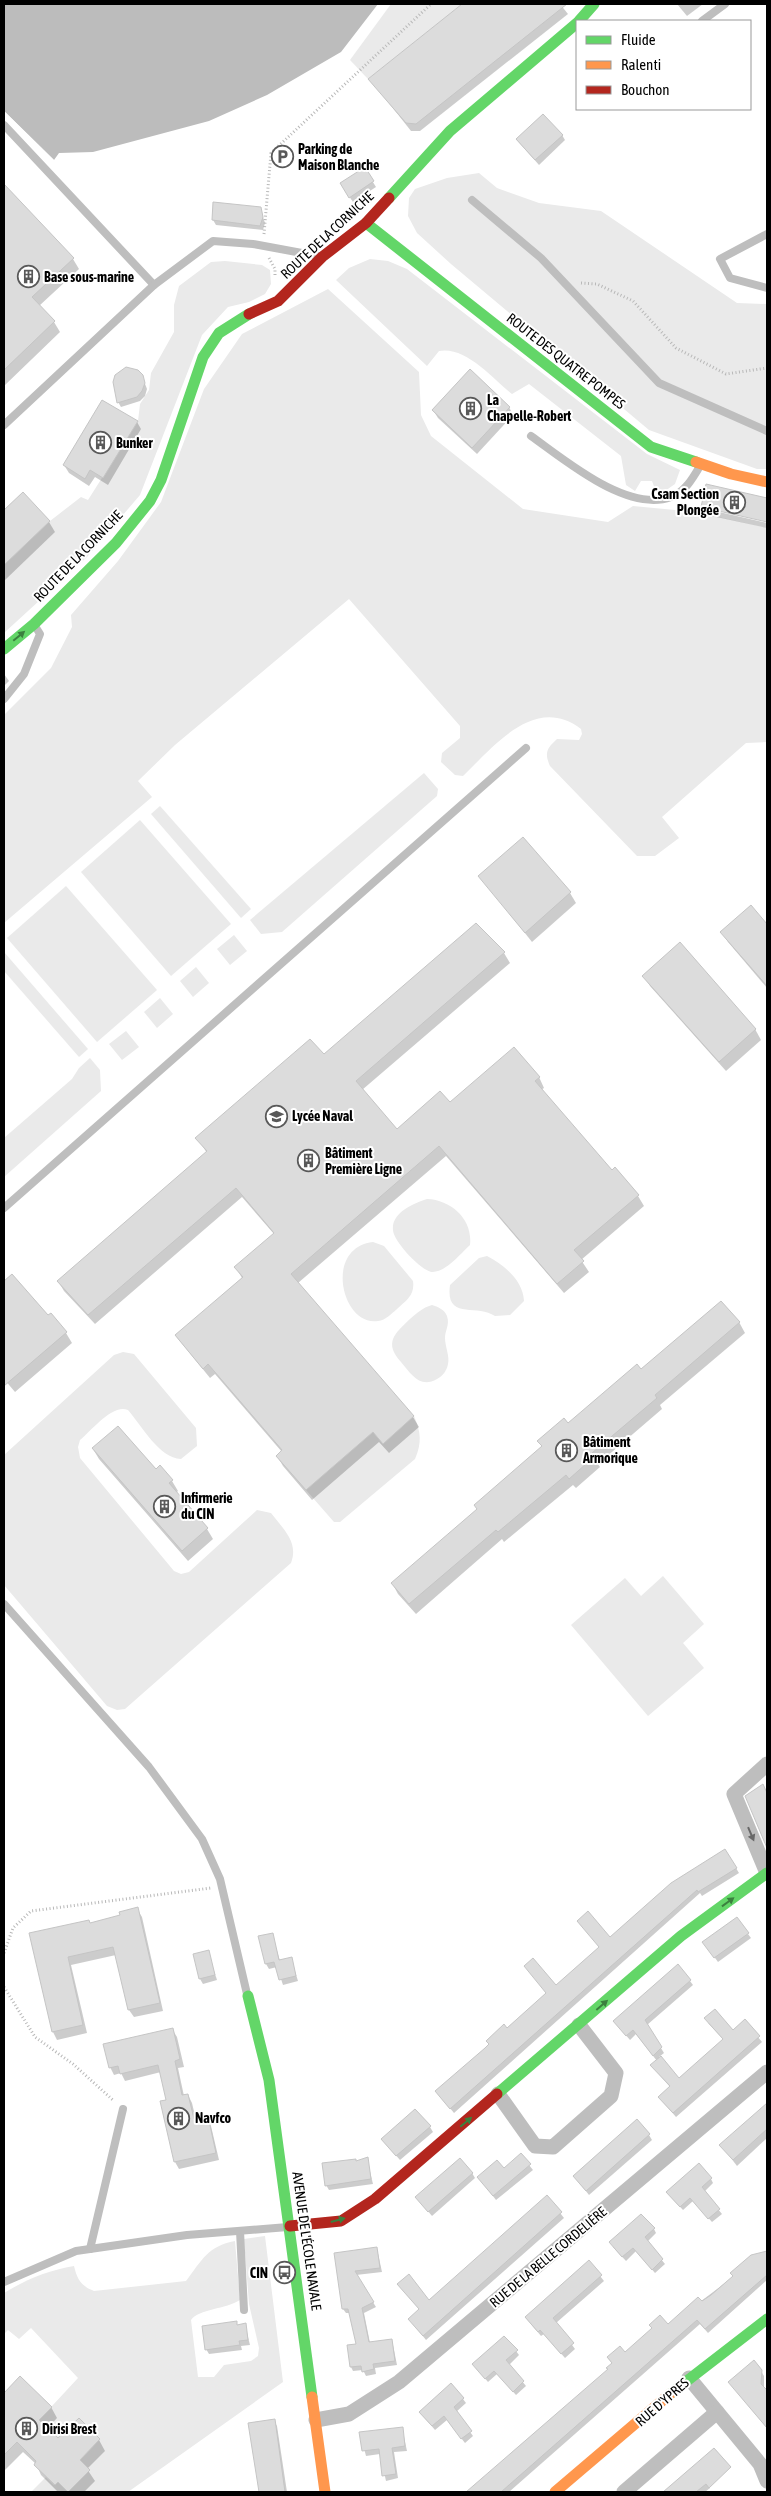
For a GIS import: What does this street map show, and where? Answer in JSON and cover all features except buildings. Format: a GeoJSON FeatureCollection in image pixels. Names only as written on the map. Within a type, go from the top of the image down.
{"type":"FeatureCollection","features":[{"type":"Feature","properties":{"kind":"street","name":"ROUTE DE LA CORNICHE"},"geometry":{"type":"LineString","coordinates":[[580,20],[594,4]]}},
{"type":"Feature","properties":{"kind":"street","name":"ROUTE DE LA CORNICHE"},"geometry":{"type":"LineString","coordinates":[[4,649],[34,624],[116,543],[150,501],[161,480],[204,357],[220,333],[245,316],[278,301],[322,257],[366,223],[450,131],[576,24]]}},
{"type":"Feature","properties":{"kind":"street","name":"ROUTE DES QUATRE POMPES"},"geometry":{"type":"LineString","coordinates":[[366,223],[651,447],[731,474],[767,482]]}},
{"type":"Feature","properties":{"kind":"street"},"geometry":{"type":"LineString","coordinates":[[290,2226],[341,2221],[375,2199],[681,1936],[767,1873],[734,1794],[767,1764]]}},
{"type":"Feature","properties":{"kind":"street","name":"AVENUE DE L'ÉCOLE NAVALE"},"geometry":{"type":"LineString","coordinates":[[248,1996],[269,2080],[325,2492]]}},
{"type":"Feature","properties":{"kind":"street"},"geometry":{"type":"LineString","coordinates":[[498,2094],[535,2146],[553,2147],[611,2096],[616,2073],[579,2025]]}},
{"type":"Feature","properties":{"kind":"street","name":"RUE DE LA BELLE CORDELIÈRE"},"geometry":{"type":"LineString","coordinates":[[316,2420],[348,2414],[399,2382],[767,2072]]}},
{"type":"Feature","properties":{"kind":"street","name":"RUE D'YPRES"},"geometry":{"type":"LineString","coordinates":[[559,2491],[689,2378],[767,2319]]}},
{"type":"Feature","properties":{"kind":"street"},"geometry":{"type":"LineString","coordinates":[[689,2378],[760,2464],[767,2481]]}},
{"type":"Feature","properties":{"kind":"street"},"geometry":{"type":"LineString","coordinates":[[624,2492],[716,2412]]}},
{"type":"Feature","properties":{"kind":"lane"},"geometry":{"type":"LineString","coordinates":[[703,20],[725,4]]}},
{"type":"Feature","properties":{"kind":"lane"},"geometry":{"type":"LineString","coordinates":[[4,125],[154,286]]}},
{"type":"Feature","properties":{"kind":"lane"},"geometry":{"type":"LineString","coordinates":[[472,200],[541,258],[659,383],[767,431]]}},
{"type":"Feature","properties":{"kind":"lane"},"geometry":{"type":"LineString","coordinates":[[767,234],[720,260],[730,278],[767,288]]}},
{"type":"Feature","properties":{"kind":"lane"},"geometry":{"type":"LineString","coordinates":[[4,425],[154,286],[213,241],[253,244],[322,257]]}},
{"type":"Feature","properties":{"kind":"lane"},"geometry":{"type":"LineString","coordinates":[[531,436],[591,479],[626,495],[651,499],[672,497],[689,484],[700,464]]}},
{"type":"Feature","properties":{"kind":"lane"},"geometry":{"type":"LineString","coordinates":[[4,700],[24,674],[40,634],[34,624]]}},
{"type":"Feature","properties":{"kind":"lane"},"geometry":{"type":"LineString","coordinates":[[4,1208],[526,748]]}},
{"type":"Feature","properties":{"kind":"lane"},"geometry":{"type":"LineString","coordinates":[[4,1604],[149,1767],[202,1838],[222,1886],[248,1996]]}},
{"type":"Feature","properties":{"kind":"lane"},"geometry":{"type":"LineString","coordinates":[[90,2249],[122,2109]]}},
{"type":"Feature","properties":{"kind":"lane"},"geometry":{"type":"LineString","coordinates":[[4,2282],[76,2251],[187,2235],[290,2226]]}},
{"type":"Feature","properties":{"kind":"lane"},"geometry":{"type":"LineString","coordinates":[[240,2230],[244,2310]]}},
{"type":"Feature","properties":{"kind":"path"},"geometry":{"type":"LineString","coordinates":[[274,277],[275,270],[263,246],[271,153],[431,4]]}},
{"type":"Feature","properties":{"kind":"path"},"geometry":{"type":"LineString","coordinates":[[574,280],[578,283],[597,284],[633,301],[676,348],[726,374],[767,368]]}},
{"type":"Feature","properties":{"kind":"path"},"geometry":{"type":"LineString","coordinates":[[4,1953],[13,1928],[30,1911],[222,1886]]}},
{"type":"Feature","properties":{"kind":"path"},"geometry":{"type":"LineString","coordinates":[[4,1986],[35,2037],[73,2064],[122,2109]]}},
{"type":"Feature","properties":{"kind":"shaded area"},"geometry":{"type":"Polygon","coordinates":[[[4,4],[378,4],[341,52],[267,95],[209,121],[93,152],[59,153],[54,160],[4,111],[4,4]]]}},
{"type":"Feature","properties":{"kind":"shaded area"},"geometry":{"type":"Polygon","coordinates":[[[391,4],[462,4],[368,79],[350,60],[391,4]]]}},
{"type":"Feature","properties":{"kind":"shaded area"},"geometry":{"type":"Polygon","coordinates":[[[479,173],[497,188],[539,203],[601,211],[737,303],[767,304],[767,469],[757,469],[649,430],[451,264],[417,233],[408,216],[409,198],[415,189],[447,178],[479,173]]]}},
{"type":"Feature","properties":{"kind":"shaded area"},"geometry":{"type":"Polygon","coordinates":[[[370,259],[388,261],[407,269],[647,454],[680,470],[675,484],[665,491],[655,489],[652,481],[641,481],[635,491],[626,485],[621,456],[529,384],[512,394],[469,358],[449,351],[439,351],[427,366],[336,280],[349,268],[370,259]]]}},
{"type":"Feature","properties":{"kind":"shaded area"},"geometry":{"type":"Polygon","coordinates":[[[225,261],[262,265],[270,270],[271,284],[265,294],[249,302],[228,307],[202,335],[140,495],[87,557],[4,633],[4,565],[50,521],[81,497],[88,500],[138,421],[140,404],[149,390],[151,373],[174,332],[174,305],[179,286],[211,262],[225,261]]]}},
{"type":"Feature","properties":{"kind":"shaded area"},"geometry":{"type":"Polygon","coordinates":[[[328,289],[419,372],[421,415],[431,436],[523,509],[608,522],[633,506],[696,512],[767,528],[767,742],[746,743],[662,817],[679,838],[655,856],[637,856],[550,766],[547,754],[549,748],[557,739],[579,740],[582,734],[581,729],[564,720],[548,717],[516,728],[488,751],[463,776],[455,775],[441,762],[442,753],[460,738],[460,726],[349,599],[175,745],[138,781],[152,797],[4,923],[4,715],[51,668],[72,627],[71,615],[118,561],[161,502],[204,389],[242,334],[328,289]]]}},
{"type":"Feature","properties":{"kind":"shaded area"},"geometry":{"type":"Polygon","coordinates":[[[424,773],[438,789],[437,796],[282,932],[261,934],[250,920],[424,773]]]}},
{"type":"Feature","properties":{"kind":"shaded area"},"geometry":{"type":"Polygon","coordinates":[[[160,806],[251,909],[241,918],[151,814],[160,806]]]}},
{"type":"Feature","properties":{"kind":"shaded area"},"geometry":{"type":"Polygon","coordinates":[[[140,820],[231,924],[171,976],[81,872],[140,820]]]}},
{"type":"Feature","properties":{"kind":"shaded area"},"geometry":{"type":"Polygon","coordinates":[[[66,886],[157,990],[97,1042],[7,938],[66,886]]]}},
{"type":"Feature","properties":{"kind":"shaded area"},"geometry":{"type":"Polygon","coordinates":[[[234,935],[247,951],[230,965],[217,949],[234,935]]]}},
{"type":"Feature","properties":{"kind":"shaded area"},"geometry":{"type":"Polygon","coordinates":[[[4,952],[88,1049],[79,1057],[4,971],[4,952]]]}},
{"type":"Feature","properties":{"kind":"shaded area"},"geometry":{"type":"Polygon","coordinates":[[[196,967],[209,983],[193,997],[180,981],[196,967]]]}},
{"type":"Feature","properties":{"kind":"shaded area"},"geometry":{"type":"Polygon","coordinates":[[[160,998],[173,1014],[157,1028],[144,1012],[160,998]]]}},
{"type":"Feature","properties":{"kind":"shaded area"},"geometry":{"type":"Polygon","coordinates":[[[126,1031],[139,1047],[122,1060],[109,1044],[126,1031]]]}},
{"type":"Feature","properties":{"kind":"shaded area"},"geometry":{"type":"Polygon","coordinates":[[[90,1058],[100,1070],[101,1091],[4,1177],[4,1138],[72,1079],[79,1068],[90,1058]]]}},
{"type":"Feature","properties":{"kind":"shaded area"},"geometry":{"type":"Polygon","coordinates":[[[427,1199],[445,1203],[459,1213],[468,1227],[470,1236],[470,1245],[458,1257],[443,1269],[433,1272],[428,1271],[409,1255],[394,1235],[393,1230],[393,1224],[399,1214],[410,1206],[427,1199]]]}},
{"type":"Feature","properties":{"kind":"shaded area"},"geometry":{"type":"Polygon","coordinates":[[[373,1242],[384,1246],[413,1281],[413,1290],[407,1300],[384,1319],[378,1321],[365,1320],[355,1312],[347,1300],[343,1286],[343,1271],[348,1258],[357,1247],[373,1242]]]}},
{"type":"Feature","properties":{"kind":"shaded area"},"geometry":{"type":"Polygon","coordinates":[[[487,1256],[511,1274],[523,1293],[524,1301],[510,1315],[495,1316],[488,1312],[457,1307],[452,1303],[450,1285],[479,1258],[487,1256]]]}},
{"type":"Feature","properties":{"kind":"shaded area"},"geometry":{"type":"Polygon","coordinates":[[[432,1305],[443,1310],[447,1316],[448,1322],[445,1338],[448,1361],[446,1371],[441,1376],[431,1382],[426,1382],[416,1379],[408,1371],[396,1355],[392,1344],[396,1334],[404,1324],[420,1311],[432,1305]]]}},
{"type":"Feature","properties":{"kind":"shaded area"},"geometry":{"type":"Polygon","coordinates":[[[123,1352],[134,1354],[196,1428],[197,1446],[181,1459],[173,1457],[158,1447],[128,1410],[122,1409],[109,1414],[80,1440],[78,1447],[80,1458],[174,1571],[181,1574],[189,1572],[257,1510],[271,1513],[288,1536],[293,1549],[293,1555],[291,1563],[125,1709],[117,1710],[107,1706],[4,1585],[4,1455],[114,1355],[123,1352]]]}},
{"type":"Feature","properties":{"kind":"shaded area"},"geometry":{"type":"Polygon","coordinates":[[[414,1416],[420,1438],[415,1459],[340,1522],[334,1522],[306,1490],[373,1432],[383,1443],[414,1416]]]}},
{"type":"Feature","properties":{"kind":"shaded area"},"geometry":{"type":"Polygon","coordinates":[[[663,1576],[704,1624],[683,1643],[704,1668],[648,1716],[571,1625],[625,1578],[641,1596],[663,1576]]]}},
{"type":"Feature","properties":{"kind":"shaded area"},"geometry":{"type":"Polygon","coordinates":[[[265,2236],[283,2382],[128,2492],[68,2492],[90,2470],[39,2420],[78,2378],[31,2328],[19,2339],[8,2330],[4,2334],[4,2293],[38,2276],[74,2266],[80,2282],[94,2291],[186,2281],[201,2260],[212,2250],[218,2246],[235,2241],[240,2300],[206,2311],[191,2320],[198,2377],[214,2377],[224,2365],[251,2361],[258,2356],[259,2348],[249,2304],[244,2239],[265,2236]]]}},
{"type":"Feature","properties":{"kind":"shaded area"},"geometry":{"type":"Polygon","coordinates":[[[46,2477],[54,2485],[58,2482],[68,2492],[31,2492],[46,2477]]]}},
{"type":"Feature","properties":{"kind":"pier"},"geometry":{"type":"Polygon","coordinates":[[[4,111],[56,162],[52,162],[4,115],[4,111]]]}},
{"type":"Feature","properties":{"kind":"traffic: fast"},"geometry":{"type":"LineString","coordinates":[[580,20],[594,4]]}},
{"type":"Feature","properties":{"kind":"traffic: fast"},"geometry":{"type":"LineString","coordinates":[[389,198],[450,131],[576,24]]}},
{"type":"Feature","properties":{"kind":"traffic: fast"},"geometry":{"type":"LineString","coordinates":[[366,223],[651,447],[696,462]]}},
{"type":"Feature","properties":{"kind":"traffic: fast"},"geometry":{"type":"LineString","coordinates":[[4,649],[34,624],[116,543],[150,501],[161,480],[203,357],[219,333],[249,314]]}},
{"type":"Feature","properties":{"kind":"traffic: fast"},"geometry":{"type":"LineString","coordinates":[[497,2094],[681,1936],[767,1873]]}},
{"type":"Feature","properties":{"kind":"traffic: fast"},"geometry":{"type":"LineString","coordinates":[[248,1996],[269,2080],[312,2397]]}},
{"type":"Feature","properties":{"kind":"traffic: fast"},"geometry":{"type":"LineString","coordinates":[[670,2394],[767,2319]]}},
{"type":"Feature","properties":{"kind":"traffic: slow"},"geometry":{"type":"LineString","coordinates":[[696,462],[731,474],[767,482]]}},
{"type":"Feature","properties":{"kind":"traffic: slow"},"geometry":{"type":"LineString","coordinates":[[555,2492],[670,2394]]}},
{"type":"Feature","properties":{"kind":"traffic: slow"},"geometry":{"type":"LineString","coordinates":[[312,2397],[325,2492]]}},
{"type":"Feature","properties":{"kind":"traffic: jam"},"geometry":{"type":"LineString","coordinates":[[249,314],[278,301],[322,257],[366,223],[389,198]]}},
{"type":"Feature","properties":{"kind":"traffic: jam"},"geometry":{"type":"LineString","coordinates":[[290,2226],[341,2221],[375,2199],[497,2094]]}},
{"type":"Feature","properties":{"kind":"place","name":"Parking de Maison Blanche"},"geometry":{"type":"Point","coordinates":[282,157]}},
{"type":"Feature","properties":{"kind":"place","name":"Base sous-marine"},"geometry":{"type":"Point","coordinates":[28,277]}},
{"type":"Feature","properties":{"kind":"place","name":"La Chapelle-Robert"},"geometry":{"type":"Point","coordinates":[471,408]}},
{"type":"Feature","properties":{"kind":"place","name":"Bunker"},"geometry":{"type":"Point","coordinates":[100,443]}},
{"type":"Feature","properties":{"kind":"place","name":"Csam Section Plongée"},"geometry":{"type":"Point","coordinates":[735,502]}},
{"type":"Feature","properties":{"kind":"place","name":"Lycée Naval"},"geometry":{"type":"Point","coordinates":[276,1116]}},
{"type":"Feature","properties":{"kind":"place","name":"Bâtiment Première Ligne"},"geometry":{"type":"Point","coordinates":[309,1161]}},
{"type":"Feature","properties":{"kind":"place","name":"Bâtiment Armorique"},"geometry":{"type":"Point","coordinates":[567,1450]}},
{"type":"Feature","properties":{"kind":"place","name":"Infirmerie du CIN"},"geometry":{"type":"Point","coordinates":[165,1506]}},
{"type":"Feature","properties":{"kind":"place","name":"Navfco"},"geometry":{"type":"Point","coordinates":[179,2118]}},
{"type":"Feature","properties":{"kind":"place","name":"CIN"},"geometry":{"type":"Point","coordinates":[284,2273]}},
{"type":"Feature","properties":{"kind":"place","name":"Dirisi Brest"},"geometry":{"type":"Point","coordinates":[26,2429]}}]}
